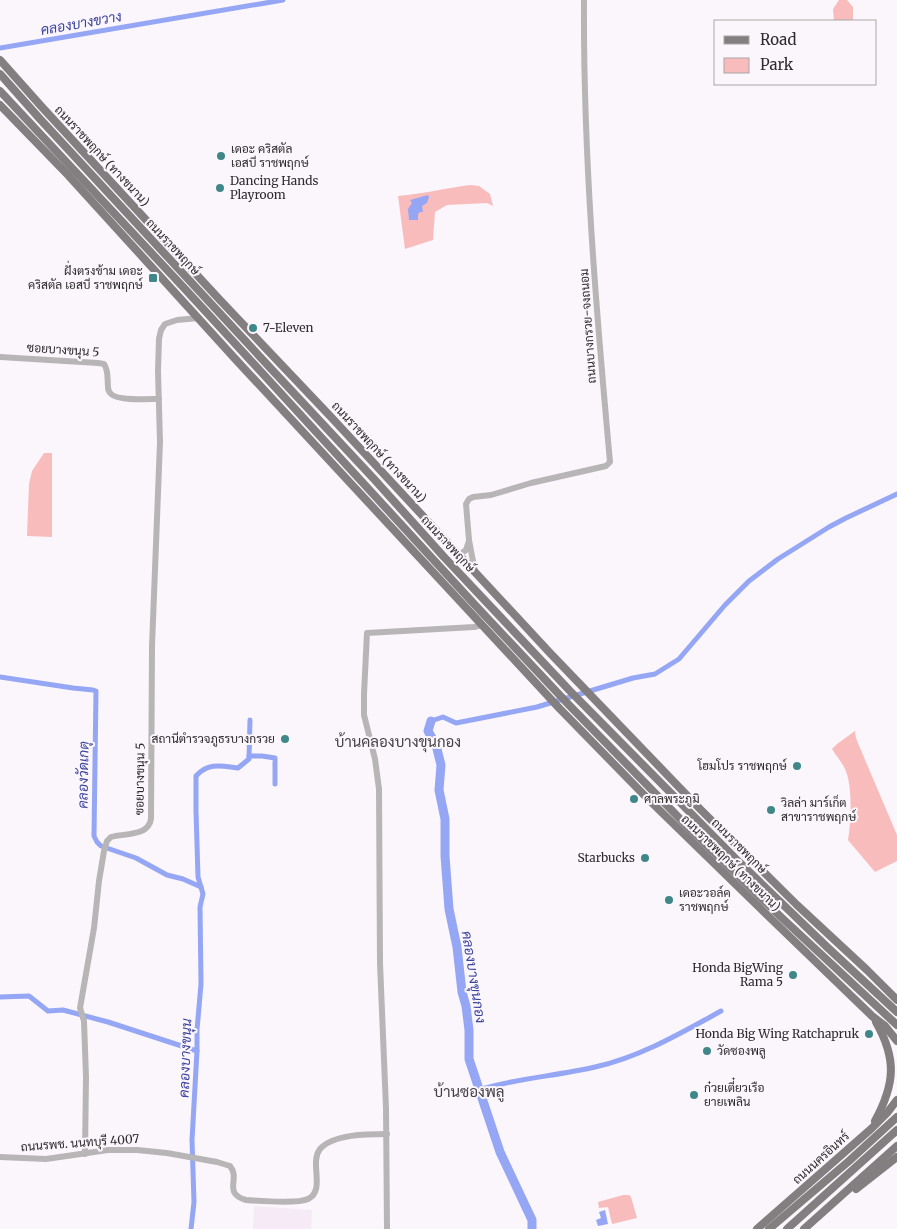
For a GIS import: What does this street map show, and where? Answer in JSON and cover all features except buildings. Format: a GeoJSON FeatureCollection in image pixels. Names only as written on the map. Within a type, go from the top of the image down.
{"type":"FeatureCollection","features":[{"type":"Feature","properties":{"kind":"main road","name":"ถนนราชพฤกษ์ (ทางขนาน)"},"geometry":{"type":"LineString","coordinates":[[0,60],[219,299],[591,696],[701,810],[897,1000]]}},
{"type":"Feature","properties":{"kind":"main road"},"geometry":{"type":"LineString","coordinates":[[0,68],[43,118],[58,131],[72,139]]}},
{"type":"Feature","properties":{"kind":"main road","name":"ถนนราชพฤกษ์"},"geometry":{"type":"LineString","coordinates":[[0,74],[43,118],[444,557],[570,691],[738,862],[897,1012]]}},
{"type":"Feature","properties":{"kind":"main road","name":"ถนนราชพฤกษ์"},"geometry":{"type":"LineString","coordinates":[[0,91],[569,705],[690,829],[897,1026]]}},
{"type":"Feature","properties":{"kind":"main road"},"geometry":{"type":"LineString","coordinates":[[0,97],[84,186]]}},
{"type":"Feature","properties":{"kind":"main road","name":"ถนนราชพฤกษ์ (ทางขนาน)"},"geometry":{"type":"LineString","coordinates":[[0,105],[68,175],[238,362],[560,709],[710,859],[872,1016],[885,1026],[897,1041]]}},
{"type":"Feature","properties":{"kind":"main road"},"geometry":{"type":"LineString","coordinates":[[68,175],[102,199]]}},
{"type":"Feature","properties":{"kind":"main road"},"geometry":{"type":"LineString","coordinates":[[325,411],[344,439],[344,447]]}},
{"type":"Feature","properties":{"kind":"main road"},"geometry":{"type":"LineString","coordinates":[[438,578],[475,605]]}},
{"type":"Feature","properties":{"kind":"main road"},"geometry":{"type":"LineString","coordinates":[[662,785],[668,785],[696,809],[701,810]]}},
{"type":"Feature","properties":{"kind":"main road"},"geometry":{"type":"LineString","coordinates":[[690,829],[692,835],[709,855],[710,859]]}},
{"type":"Feature","properties":{"kind":"main road"},"geometry":{"type":"LineString","coordinates":[[883,986],[897,993]]}},
{"type":"Feature","properties":{"kind":"main road"},"geometry":{"type":"LineString","coordinates":[[871,1129],[887,1094],[892,1068],[884,1035],[872,1016]]}},
{"type":"Feature","properties":{"kind":"main road","name":"ถนนนครอินทร์"},"geometry":{"type":"LineString","coordinates":[[758,1228],[871,1129],[897,1100]]}},
{"type":"Feature","properties":{"kind":"main road"},"geometry":{"type":"LineString","coordinates":[[887,1113],[897,1110]]}},
{"type":"Feature","properties":{"kind":"main road","name":"ถนนนครอินทร์"},"geometry":{"type":"LineString","coordinates":[[769,1229],[849,1161],[897,1117]]}},
{"type":"Feature","properties":{"kind":"main road"},"geometry":{"type":"LineString","coordinates":[[787,1229],[897,1130]]}},
{"type":"Feature","properties":{"kind":"main road"},"geometry":{"type":"LineString","coordinates":[[820,1216],[897,1146]]}},
{"type":"Feature","properties":{"kind":"main road"},"geometry":{"type":"LineString","coordinates":[[804,1229],[897,1157]]}},
{"type":"Feature","properties":{"kind":"street","name":"ถนนบางกรวย-จงถนอม"},"geometry":{"type":"LineString","coordinates":[[475,573],[469,540],[466,504],[473,497],[491,495],[531,483],[606,466],[610,462],[600,354],[585,122],[584,0]]}},
{"type":"Feature","properties":{"kind":"street","name":"ซอยบางขนุน 5"},"geometry":{"type":"LineString","coordinates":[[85,1154],[87,1094],[84,1019],[81,1004],[105,847],[108,839],[114,836],[144,831],[150,826],[151,819],[152,646],[160,442],[159,339],[165,324],[199,318]]}},
{"type":"Feature","properties":{"kind":"street","name":"ซอยบางขนุน 5"},"geometry":{"type":"LineString","coordinates":[[0,357],[104,364],[107,369],[108,387],[111,395],[120,398],[159,399]]}},
{"type":"Feature","properties":{"kind":"street"},"geometry":{"type":"LineString","coordinates":[[459,555],[466,550],[469,540]]}},
{"type":"Feature","properties":{"kind":"street"},"geometry":{"type":"LineString","coordinates":[[387,1229],[380,963],[379,793],[376,764],[365,721],[367,633],[482,625]]}},
{"type":"Feature","properties":{"kind":"street","name":"ถนนรพช. นนทบุรี 4007"},"geometry":{"type":"LineString","coordinates":[[0,1157],[46,1159],[108,1150],[167,1153],[232,1166],[234,1171],[234,1192],[239,1198],[263,1201],[302,1201],[310,1198],[314,1192],[316,1159],[321,1148],[343,1138],[386,1134]]}},
{"type":"Feature","properties":{"kind":"shaded area"},"geometry":{"type":"Polygon","coordinates":[[[254,1206],[312,1210],[311,1229],[253,1229],[254,1206]]]}},
{"type":"Feature","properties":{"kind":"green space"},"geometry":{"type":"Polygon","coordinates":[[[839,0],[847,0],[853,7],[853,20],[834,20],[833,9],[839,0]]]}},
{"type":"Feature","properties":{"kind":"green space"},"geometry":{"type":"Polygon","coordinates":[[[470,185],[479,186],[490,194],[493,206],[487,203],[447,205],[435,212],[433,240],[405,249],[398,196],[470,185]]]}},
{"type":"Feature","properties":{"kind":"green space"},"geometry":{"type":"Polygon","coordinates":[[[44,453],[52,453],[52,537],[27,536],[29,484],[32,471],[44,453]]]}},
{"type":"Feature","properties":{"kind":"green space"},"geometry":{"type":"Polygon","coordinates":[[[855,731],[858,743],[897,835],[897,861],[875,872],[848,840],[850,794],[848,776],[832,749],[855,731]]]}},
{"type":"Feature","properties":{"kind":"green space"},"geometry":{"type":"Polygon","coordinates":[[[623,1195],[631,1197],[637,1218],[612,1224],[608,1207],[599,1208],[598,1202],[623,1195]]]}},
{"type":"Feature","properties":{"kind":"water"},"geometry":{"type":"Polygon","coordinates":[[[428,195],[427,203],[422,206],[423,212],[418,214],[418,220],[409,220],[408,209],[412,203],[410,200],[428,195]]]}},
{"type":"Feature","properties":{"kind":"water"},"geometry":{"type":"Polygon","coordinates":[[[605,1210],[608,1224],[598,1226],[596,1220],[601,1218],[599,1212],[605,1210]]]}},
{"type":"Feature","properties":{"kind":"waterway","name":"คลองบางขวาง"},"geometry":{"type":"LineString","coordinates":[[0,48],[283,0]]}},
{"type":"Feature","properties":{"kind":"waterway"},"geometry":{"type":"LineString","coordinates":[[431,721],[443,717],[456,723],[537,707],[633,678],[655,674],[679,659],[725,605],[749,581],[778,559],[829,527],[897,494]]}},
{"type":"Feature","properties":{"kind":"waterway","name":"คลองวัดเกตุ"},"geometry":{"type":"LineString","coordinates":[[0,677],[96,691],[94,836],[97,842],[101,846],[136,858],[167,875],[183,879],[201,887]]}},
{"type":"Feature","properties":{"kind":"waterway","name":"คลองบางขนุน"},"geometry":{"type":"LineString","coordinates":[[191,1229],[194,1202],[192,1140],[201,984],[200,907],[203,894],[198,877],[196,776],[210,767],[238,768],[249,759],[250,720]]}},
{"type":"Feature","properties":{"kind":"waterway","name":"คลองบางขุนกอง"},"geometry":{"type":"LineString","coordinates":[[431,721],[428,731],[436,745],[441,765],[439,790],[445,819],[445,856],[449,909],[457,947],[462,992],[466,1006],[469,1030],[469,1059],[500,1152],[532,1220],[532,1229]]}},
{"type":"Feature","properties":{"kind":"waterway"},"geometry":{"type":"LineString","coordinates":[[249,756],[275,758],[275,784]]}},
{"type":"Feature","properties":{"kind":"waterway"},"geometry":{"type":"LineString","coordinates":[[0,997],[29,996],[48,1011],[63,1010],[108,1022],[197,1051]]}},
{"type":"Feature","properties":{"kind":"waterway"},"geometry":{"type":"LineString","coordinates":[[478,1090],[612,1063],[660,1044],[721,1011]]}},
{"type":"Feature","properties":{"kind":"place","name":"เดอะ คริสตัล เอสบี ราชพฤกษ์"},"geometry":{"type":"Point","coordinates":[221,156]}},
{"type":"Feature","properties":{"kind":"place","name":"Dancing Hands Playroom"},"geometry":{"type":"Point","coordinates":[220,188]}},
{"type":"Feature","properties":{"kind":"place","name":"ฝั่งตรงข้าม เดอะ คริสตัล เอสบี ราชพฤกษ์"},"geometry":{"type":"Point","coordinates":[153,278]}},
{"type":"Feature","properties":{"kind":"place","name":"7-Eleven"},"geometry":{"type":"Point","coordinates":[253,328]}},
{"type":"Feature","properties":{"kind":"place","name":"สถานีตำรวจภูธรบางกรวย"},"geometry":{"type":"Point","coordinates":[285,739]}},
{"type":"Feature","properties":{"kind":"place","name":"โฮมโปร ราชพฤกษ์"},"geometry":{"type":"Point","coordinates":[797,766]}},
{"type":"Feature","properties":{"kind":"place","name":"ศาลพระภูมิ"},"geometry":{"type":"Point","coordinates":[634,799]}},
{"type":"Feature","properties":{"kind":"place","name":"วิลล่า มาร์เก็ต สาขาราชพฤกษ์"},"geometry":{"type":"Point","coordinates":[771,810]}},
{"type":"Feature","properties":{"kind":"place","name":"Starbucks"},"geometry":{"type":"Point","coordinates":[645,858]}},
{"type":"Feature","properties":{"kind":"place","name":"เดอะวอล์ค ราชพฤกษ์"},"geometry":{"type":"Point","coordinates":[669,900]}},
{"type":"Feature","properties":{"kind":"place","name":"Honda BigWing Rama 5"},"geometry":{"type":"Point","coordinates":[793,975]}},
{"type":"Feature","properties":{"kind":"place","name":"Honda Big Wing Ratchapruk"},"geometry":{"type":"Point","coordinates":[869,1034]}},
{"type":"Feature","properties":{"kind":"place","name":"วัดซองพลู"},"geometry":{"type":"Point","coordinates":[707,1051]}},
{"type":"Feature","properties":{"kind":"place","name":"ก๋วยเตี๋ยวเรือ ยายเพลิน"},"geometry":{"type":"Point","coordinates":[694,1095]}},
{"type":"Feature","properties":{"kind":"district","name":"บ้านคลองบางขุนกอง"},"geometry":{"type":"Point","coordinates":[398,742]}},
{"type":"Feature","properties":{"kind":"district","name":"บ้านซองพลู"},"geometry":{"type":"Point","coordinates":[469,1092]}}]}
